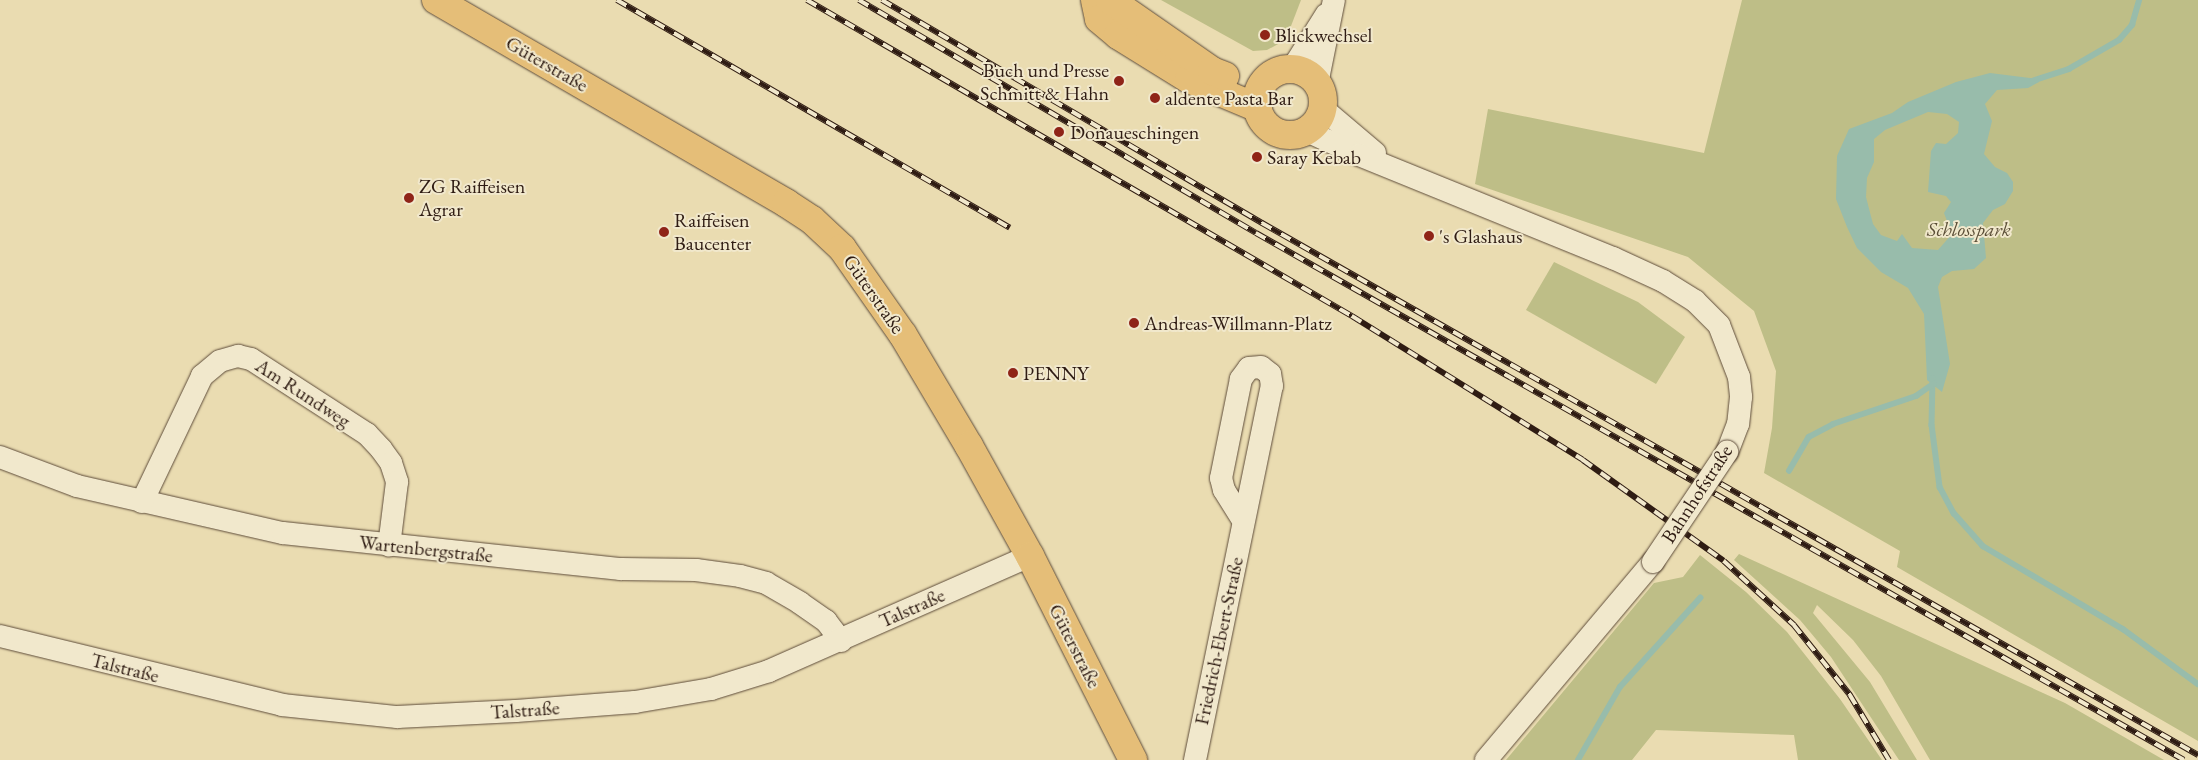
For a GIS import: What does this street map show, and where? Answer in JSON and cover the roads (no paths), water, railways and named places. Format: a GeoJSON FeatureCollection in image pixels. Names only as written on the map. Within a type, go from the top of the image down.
{"type":"FeatureCollection","features":[{"type":"Feature","properties":{"kind":"main road","name":"Güterstraße"},"geometry":{"type":"LineString","coordinates":[[436,0],[786,203],[812,220],[836,242],[867,280],[904,335],[1030,556],[1133,760]]}},
{"type":"Feature","properties":{"kind":"main road"},"geometry":{"type":"LineString","coordinates":[[1095,0],[1099,19],[1118,35],[1189,79],[1260,97]]}},
{"type":"Feature","properties":{"kind":"main road"},"geometry":{"type":"LineString","coordinates":[[1110,0],[1212,71],[1260,97]]}},
{"type":"Feature","properties":{"kind":"main road"},"geometry":{"type":"LineString","coordinates":[[1292,70],[1306,74],[1316,108],[1290,135],[1279,133],[1262,119],[1260,97],[1275,73],[1292,70]]}},
{"type":"Feature","properties":{"kind":"street"},"geometry":{"type":"LineString","coordinates":[[1292,70],[1334,0]]}},
{"type":"Feature","properties":{"kind":"street"},"geometry":{"type":"LineString","coordinates":[[1316,108],[1334,0]]}},
{"type":"Feature","properties":{"kind":"street","name":"Bahnhofstraße"},"geometry":{"type":"LineString","coordinates":[[1316,108],[1393,168],[1614,258],[1663,281],[1694,301],[1719,325],[1732,353],[1739,377],[1741,397],[1738,424],[1727,452],[1653,562],[1486,760]]}},
{"type":"Feature","properties":{"kind":"street","name":"Am Rundweg"},"geometry":{"type":"LineString","coordinates":[[142,502],[202,376],[220,362],[238,356],[252,359],[367,434],[381,449],[391,463],[397,482],[389,546]]}},
{"type":"Feature","properties":{"kind":"street","name":"Friedrich-Ebert-Straße"},"geometry":{"type":"LineString","coordinates":[[1195,760],[1272,386],[1266,370],[1255,367],[1249,368],[1241,380],[1221,478],[1224,490],[1243,521]]}},
{"type":"Feature","properties":{"kind":"street","name":"Wartenbergstraße"},"geometry":{"type":"LineString","coordinates":[[0,457],[77,486],[283,533],[389,546],[621,569],[696,570],[740,576],[766,582],[800,603],[826,621],[840,641]]}},
{"type":"Feature","properties":{"kind":"street","name":"Talstraße"},"geometry":{"type":"LineString","coordinates":[[0,636],[282,705],[397,717],[635,702],[712,689],[769,672],[1030,556]]}},
{"type":"Feature","properties":{"kind":"waterway"},"geometry":{"type":"LineString","coordinates":[[2032,81],[2069,69],[2119,40],[2132,25],[2139,0]]}},
{"type":"Feature","properties":{"kind":"waterway"},"geometry":{"type":"LineString","coordinates":[[1933,378],[1932,425],[1940,487],[1954,513],[1983,546],[2123,629],[2198,684]]}},
{"type":"Feature","properties":{"kind":"waterway"},"geometry":{"type":"LineString","coordinates":[[1789,471],[1809,437],[1833,424],[1916,396],[1933,384]]}},
{"type":"Feature","properties":{"kind":"waterway"},"geometry":{"type":"LineString","coordinates":[[1578,760],[1620,687],[1700,598]]}},
{"type":"Feature","properties":{"kind":"railway"},"geometry":{"type":"LineString","coordinates":[[617,0],[1010,228]]}},
{"type":"Feature","properties":{"kind":"railway"},"geometry":{"type":"LineString","coordinates":[[807,0],[1352,316],[1583,460],[1724,561],[1794,625],[1850,695],[1889,760]]}},
{"type":"Feature","properties":{"kind":"railway"},"geometry":{"type":"LineString","coordinates":[[859,0],[1256,233],[2184,760]]}},
{"type":"Feature","properties":{"kind":"railway"},"geometry":{"type":"LineString","coordinates":[[882,0],[1262,223],[2198,755]]}},
{"type":"Feature","properties":{"kind":"place","name":"Blickwechsel"},"geometry":{"type":"Point","coordinates":[1265,35]}},
{"type":"Feature","properties":{"kind":"place","name":"Buch und Presse Schmitt & Hahn"},"geometry":{"type":"Point","coordinates":[1119,81]}},
{"type":"Feature","properties":{"kind":"place","name":"aldente Pasta Bar"},"geometry":{"type":"Point","coordinates":[1155,98]}},
{"type":"Feature","properties":{"kind":"place","name":"Donaueschingen"},"geometry":{"type":"Point","coordinates":[1059,132]}},
{"type":"Feature","properties":{"kind":"place","name":"Saray Kebab"},"geometry":{"type":"Point","coordinates":[1257,157]}},
{"type":"Feature","properties":{"kind":"place","name":"ZG Raiffeisen Agrar"},"geometry":{"type":"Point","coordinates":[409,198]}},
{"type":"Feature","properties":{"kind":"place","name":"Raiffeisen Baucenter"},"geometry":{"type":"Point","coordinates":[664,232]}},
{"type":"Feature","properties":{"kind":"place","name":"'s Glashaus"},"geometry":{"type":"Point","coordinates":[1429,236]}},
{"type":"Feature","properties":{"kind":"place","name":"Andreas-Willmann-Platz"},"geometry":{"type":"Point","coordinates":[1134,323]}},
{"type":"Feature","properties":{"kind":"place","name":"PENNY"},"geometry":{"type":"Point","coordinates":[1013,373]}},
{"type":"Feature","properties":{"kind":"park label","name":"Schlosspark"},"geometry":{"type":"Point","coordinates":[1969,229]}}]}
